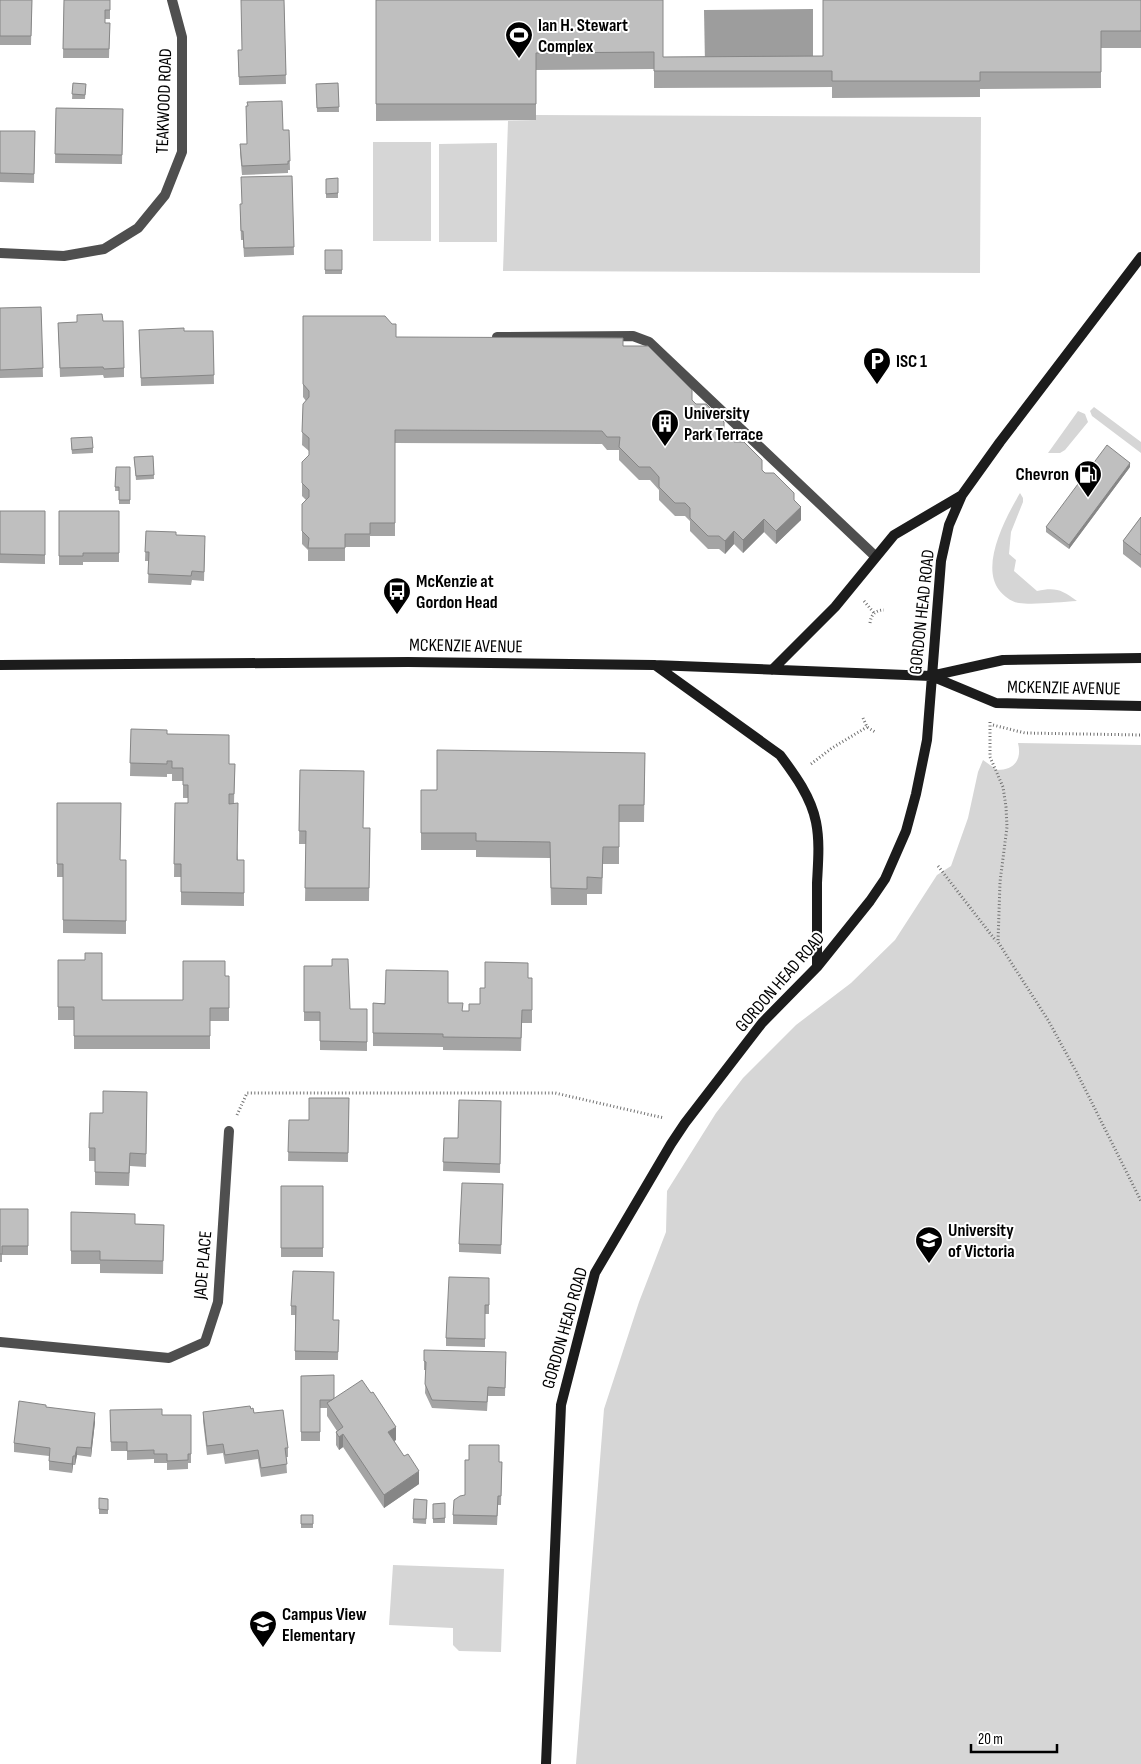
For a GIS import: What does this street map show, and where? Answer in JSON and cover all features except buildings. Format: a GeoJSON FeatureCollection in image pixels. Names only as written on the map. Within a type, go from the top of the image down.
{"type":"FeatureCollection","features":[{"type":"Feature","properties":{"kind":"main road","name":"GORDON HEAD ROAD"},"geometry":{"type":"LineString","coordinates":[[546,1764],[561,1404],[595,1273],[685,1123],[762,1023],[816,967],[870,902],[884,879],[906,831],[927,740],[941,561],[949,525],[962,495],[1000,442],[1141,258]]}},
{"type":"Feature","properties":{"kind":"main road"},"geometry":{"type":"LineString","coordinates":[[772,670],[835,607],[894,535],[962,495]]}},
{"type":"Feature","properties":{"kind":"main road","name":"MCKENZIE AVENUE"},"geometry":{"type":"LineString","coordinates":[[0,665],[398,662],[654,665],[931,676],[1003,660],[1141,658]]}},
{"type":"Feature","properties":{"kind":"main road"},"geometry":{"type":"LineString","coordinates":[[654,665],[780,755],[802,787],[816,822],[819,847],[816,967]]}},
{"type":"Feature","properties":{"kind":"main road","name":"MCKENZIE AVENUE"},"geometry":{"type":"LineString","coordinates":[[931,676],[996,703],[1141,706]]}},
{"type":"Feature","properties":{"kind":"street","name":"TEAKWOOD ROAD"},"geometry":{"type":"LineString","coordinates":[[0,253],[64,256],[104,249],[138,228],[165,195],[182,152],[182,37],[172,0]]}},
{"type":"Feature","properties":{"kind":"street"},"geometry":{"type":"LineString","coordinates":[[497,337],[633,336],[649,342],[875,556]]}},
{"type":"Feature","properties":{"kind":"street","name":"JADE PLACE"},"geometry":{"type":"LineString","coordinates":[[0,1342],[169,1358],[205,1342],[218,1302],[229,1131]]}},
{"type":"Feature","properties":{"kind":"path"},"geometry":{"type":"LineString","coordinates":[[859,595],[874,614]]}},
{"type":"Feature","properties":{"kind":"path"},"geometry":{"type":"LineString","coordinates":[[870,623],[876,611],[884,610]]}},
{"type":"Feature","properties":{"kind":"path"},"geometry":{"type":"LineString","coordinates":[[863,718],[867,727],[875,732]]}},
{"type":"Feature","properties":{"kind":"path"},"geometry":{"type":"LineString","coordinates":[[998,942],[1000,882],[1007,827],[1003,787],[990,756],[990,724],[1025,732],[1141,735]]}},
{"type":"Feature","properties":{"kind":"path"},"geometry":{"type":"LineString","coordinates":[[805,768],[832,748],[867,727]]}},
{"type":"Feature","properties":{"kind":"path"},"geometry":{"type":"LineString","coordinates":[[938,866],[998,942],[1048,1020],[1141,1201]]}},
{"type":"Feature","properties":{"kind":"path"},"geometry":{"type":"LineString","coordinates":[[229,1131],[247,1094],[555,1093],[685,1123]]}},
{"type":"Feature","properties":{"kind":"shaded area"},"geometry":{"type":"Polygon","coordinates":[[[813,9],[813,63],[705,64],[704,10],[813,9]]]}},
{"type":"Feature","properties":{"kind":"shaded area"},"geometry":{"type":"Polygon","coordinates":[[[536,115],[981,117],[980,273],[503,271],[508,121],[536,120],[536,115]]]}},
{"type":"Feature","properties":{"kind":"shaded area"},"geometry":{"type":"Polygon","coordinates":[[[373,142],[431,142],[431,241],[373,241],[373,142]]]}},
{"type":"Feature","properties":{"kind":"shaded area"},"geometry":{"type":"Polygon","coordinates":[[[497,143],[497,242],[439,242],[439,144],[497,143]]]}},
{"type":"Feature","properties":{"kind":"shaded area"},"geometry":{"type":"Polygon","coordinates":[[[1094,407],[1141,442],[1141,453],[1092,416],[1090,411],[1094,407]]]}},
{"type":"Feature","properties":{"kind":"shaded area"},"geometry":{"type":"Polygon","coordinates":[[[1078,411],[1085,414],[1088,422],[1065,450],[1060,453],[1048,453],[1078,411]]]}},
{"type":"Feature","properties":{"kind":"shaded area"},"geometry":{"type":"Polygon","coordinates":[[[1020,493],[1023,502],[1011,532],[1009,554],[1016,560],[1014,571],[1037,591],[1058,590],[1077,601],[1025,604],[1013,601],[999,590],[994,580],[992,568],[997,541],[1020,493]]]}},
{"type":"Feature","properties":{"kind":"shaded area","name":"University of Victoria"},"geometry":{"type":"Polygon","coordinates":[[[1018,743],[1141,745],[1141,1764],[576,1764],[604,1409],[639,1302],[666,1232],[667,1191],[716,1113],[743,1078],[796,1025],[851,983],[895,940],[937,875],[951,866],[968,818],[978,772],[983,760],[997,770],[1013,766],[1018,759],[1018,743]]]}},
{"type":"Feature","properties":{"kind":"shaded area"},"geometry":{"type":"Polygon","coordinates":[[[393,1565],[504,1569],[501,1652],[459,1651],[453,1645],[453,1628],[389,1625],[393,1565]]]}},
{"type":"Feature","properties":{"kind":"place","name":"Ian H. Stewart Complex"},"geometry":{"type":"Point","coordinates":[519,59]}},
{"type":"Feature","properties":{"kind":"place","name":"ISC 1"},"geometry":{"type":"Point","coordinates":[877,385]}},
{"type":"Feature","properties":{"kind":"place","name":"University Park Terrace"},"geometry":{"type":"Point","coordinates":[665,447]}},
{"type":"Feature","properties":{"kind":"place","name":"Chevron"},"geometry":{"type":"Point","coordinates":[1088,498]}},
{"type":"Feature","properties":{"kind":"place","name":"McKenzie at Gordon Head"},"geometry":{"type":"Point","coordinates":[397,615]}},
{"type":"Feature","properties":{"kind":"place","name":"University of Victoria"},"geometry":{"type":"Point","coordinates":[929,1264]}},
{"type":"Feature","properties":{"kind":"place","name":"Campus View Elementary"},"geometry":{"type":"Point","coordinates":[263,1648]}}]}
